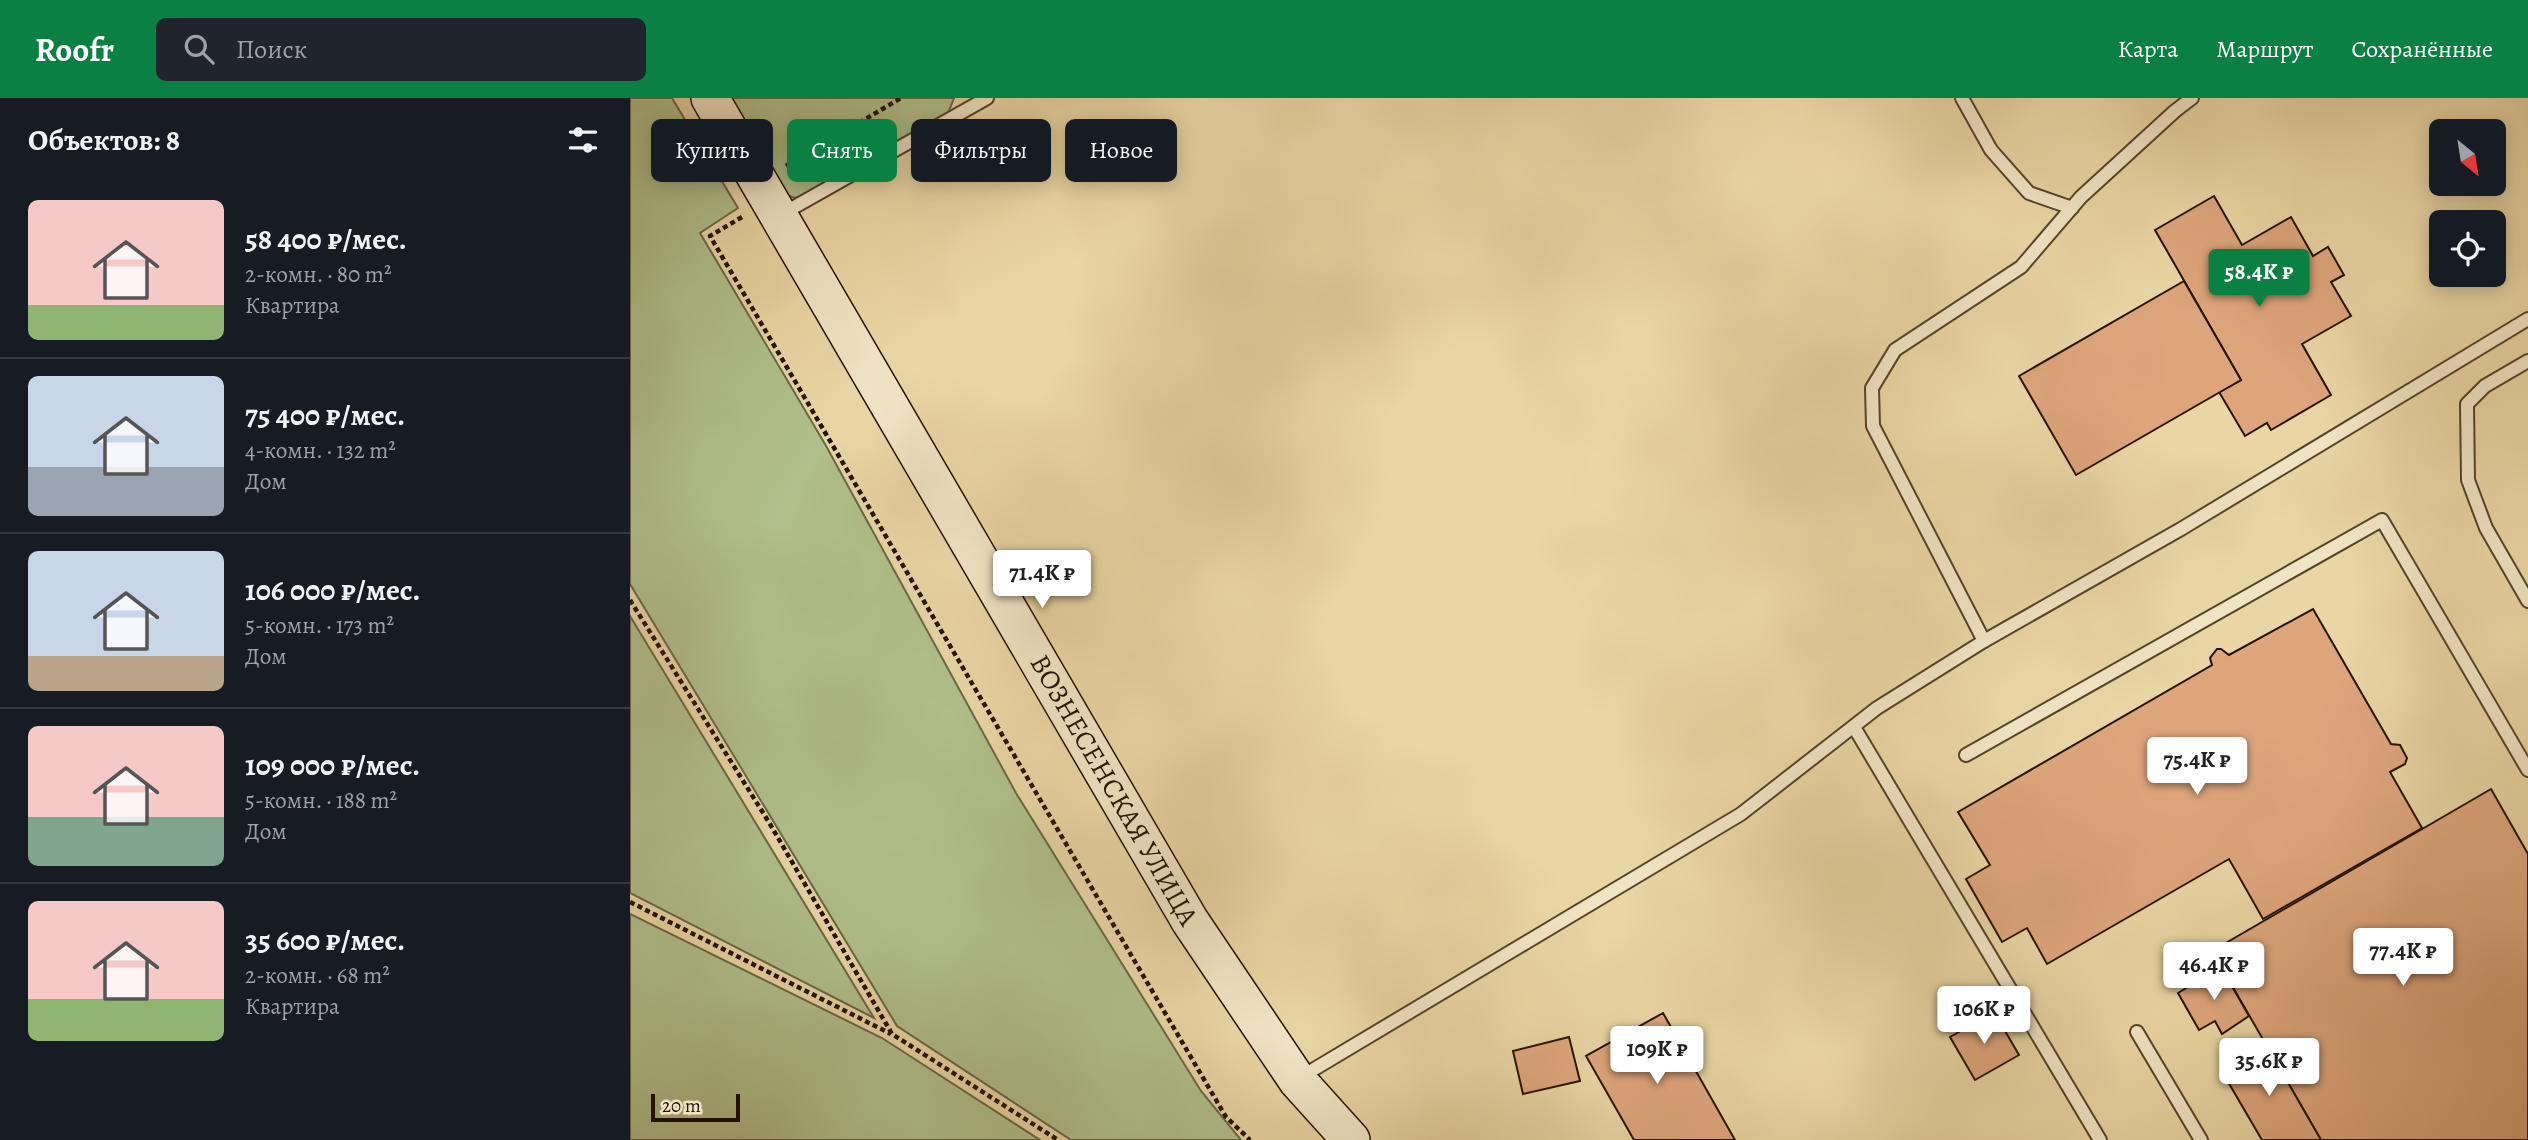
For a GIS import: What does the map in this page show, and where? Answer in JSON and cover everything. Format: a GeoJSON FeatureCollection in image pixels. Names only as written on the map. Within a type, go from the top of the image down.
{"type":"FeatureCollection","features":[{"type":"Feature","properties":{"kind":"main road","name":"ВОЗНЕСЕНСКАЯ УЛИЦА"},"geometry":{"type":"LineString","coordinates":[[710,98],[722,119]]}},
{"type":"Feature","properties":{"kind":"main road","name":"ВОЗНЕСЕНСКАЯ УЛИЦА"},"geometry":{"type":"LineString","coordinates":[[758,182],[1190,921],[1297,1080],[1351,1140]]}},
{"type":"Feature","properties":{"kind":"lane"},"geometry":{"type":"LineString","coordinates":[[779,216],[987,98]]}},
{"type":"Feature","properties":{"kind":"lane"},"geometry":{"type":"LineString","coordinates":[[1962,98],[1991,150],[2029,193],[2072,208]]}},
{"type":"Feature","properties":{"kind":"lane"},"geometry":{"type":"LineString","coordinates":[[1984,641],[1873,426],[1872,388],[1895,350],[2021,267],[2072,208],[2192,98]]}},
{"type":"Feature","properties":{"kind":"lane"},"geometry":{"type":"LineString","coordinates":[[1297,1080],[1741,814],[1877,708],[1984,641],[2180,529],[2528,319]]}},
{"type":"Feature","properties":{"kind":"lane"},"geometry":{"type":"LineString","coordinates":[[2528,361],[2485,386],[2467,404],[2468,480],[2486,528],[2528,601]]}},
{"type":"Feature","properties":{"kind":"lane"},"geometry":{"type":"LineString","coordinates":[[1966,755],[2382,520],[2528,770]]}},
{"type":"Feature","properties":{"kind":"lane"},"geometry":{"type":"LineString","coordinates":[[1854,727],[2100,1140]]}},
{"type":"Feature","properties":{"kind":"lane"},"geometry":{"type":"LineString","coordinates":[[2137,1032],[2201,1140]]}},
{"type":"Feature","properties":{"kind":"path"},"geometry":{"type":"LineString","coordinates":[[773,173],[901,98]]}},
{"type":"Feature","properties":{"kind":"path"},"geometry":{"type":"LineString","coordinates":[[758,182],[737,194],[748,213],[710,236],[1226,1117],[1250,1140]]}},
{"type":"Feature","properties":{"kind":"path"},"geometry":{"type":"LineString","coordinates":[[630,600],[770,824],[892,1034]]}},
{"type":"Feature","properties":{"kind":"path"},"geometry":{"type":"LineString","coordinates":[[630,902],[892,1034],[1058,1140]]}},
{"type":"Feature","properties":{"kind":"green space"},"geometry":{"type":"Polygon","coordinates":[[[630,98],[672,98],[685,119],[651,119],[651,182],[722,182],[738,208],[700,233],[825,444],[1016,793],[1201,1091],[1241,1140],[1071,1140],[897,1026],[630,584],[630,98]]]}},
{"type":"Feature","properties":{"kind":"green space"},"geometry":{"type":"Polygon","coordinates":[[[732,98],[954,98],[946,119],[911,119],[911,140],[897,148],[897,119],[787,119],[787,182],[835,182],[812,195],[795,198],[784,194],[773,170],[773,119],[744,119],[732,98]]]}},
{"type":"Feature","properties":{"kind":"green space"},"geometry":{"type":"Polygon","coordinates":[[[630,616],[874,1018],[630,893],[630,616]]]}},
{"type":"Feature","properties":{"kind":"green space"},"geometry":{"type":"Polygon","coordinates":[[[630,914],[882,1038],[1040,1140],[630,1140],[630,914]]]}},
{"type":"Feature","properties":{"kind":"building"},"geometry":{"type":"Polygon","coordinates":[[[2214,196],[2242,245],[2291,217],[2313,256],[2328,247],[2344,275],[2331,282],[2351,316],[2302,344],[2331,395],[2271,430],[2267,423],[2245,436],[2219,392],[2241,380],[2155,230],[2214,196]]]}},
{"type":"Feature","properties":{"kind":"building"},"geometry":{"type":"Polygon","coordinates":[[[2184,281],[2241,380],[2076,475],[2019,376],[2184,281]]]}},
{"type":"Feature","properties":{"kind":"building"},"geometry":{"type":"Polygon","coordinates":[[[2313,609],[2391,744],[2400,745],[2407,758],[2405,764],[2390,772],[2422,828],[2263,919],[2229,859],[2047,964],[2027,928],[2002,942],[1966,879],[1990,865],[1958,812],[2212,665],[2210,658],[2217,649],[2229,655],[2313,609]]]}},
{"type":"Feature","properties":{"kind":"building"},"geometry":{"type":"Polygon","coordinates":[[[2491,789],[2528,854],[2528,1140],[2321,1140],[2212,951],[2491,789]]]}},
{"type":"Feature","properties":{"kind":"building"},"geometry":{"type":"Polygon","coordinates":[[[2221,967],[2249,1016],[2222,1034],[2215,1021],[2199,1030],[2178,993],[2221,967]]]}},
{"type":"Feature","properties":{"kind":"building"},"geometry":{"type":"Polygon","coordinates":[[[1994,1012],[2019,1055],[1975,1080],[1950,1037],[1994,1012]]]}},
{"type":"Feature","properties":{"kind":"building"},"geometry":{"type":"Polygon","coordinates":[[[1663,1013],[1735,1140],[1634,1140],[1586,1056],[1663,1013]]]}},
{"type":"Feature","properties":{"kind":"building"},"geometry":{"type":"Polygon","coordinates":[[[1569,1037],[1580,1081],[1523,1094],[1513,1051],[1569,1037]]]}},
{"type":"Feature","properties":{"kind":"building"},"geometry":{"type":"Polygon","coordinates":[[[2264,1041],[2321,1140],[2262,1140],[2224,1075],[2240,1065],[2236,1057],[2264,1041]]]}}]}
